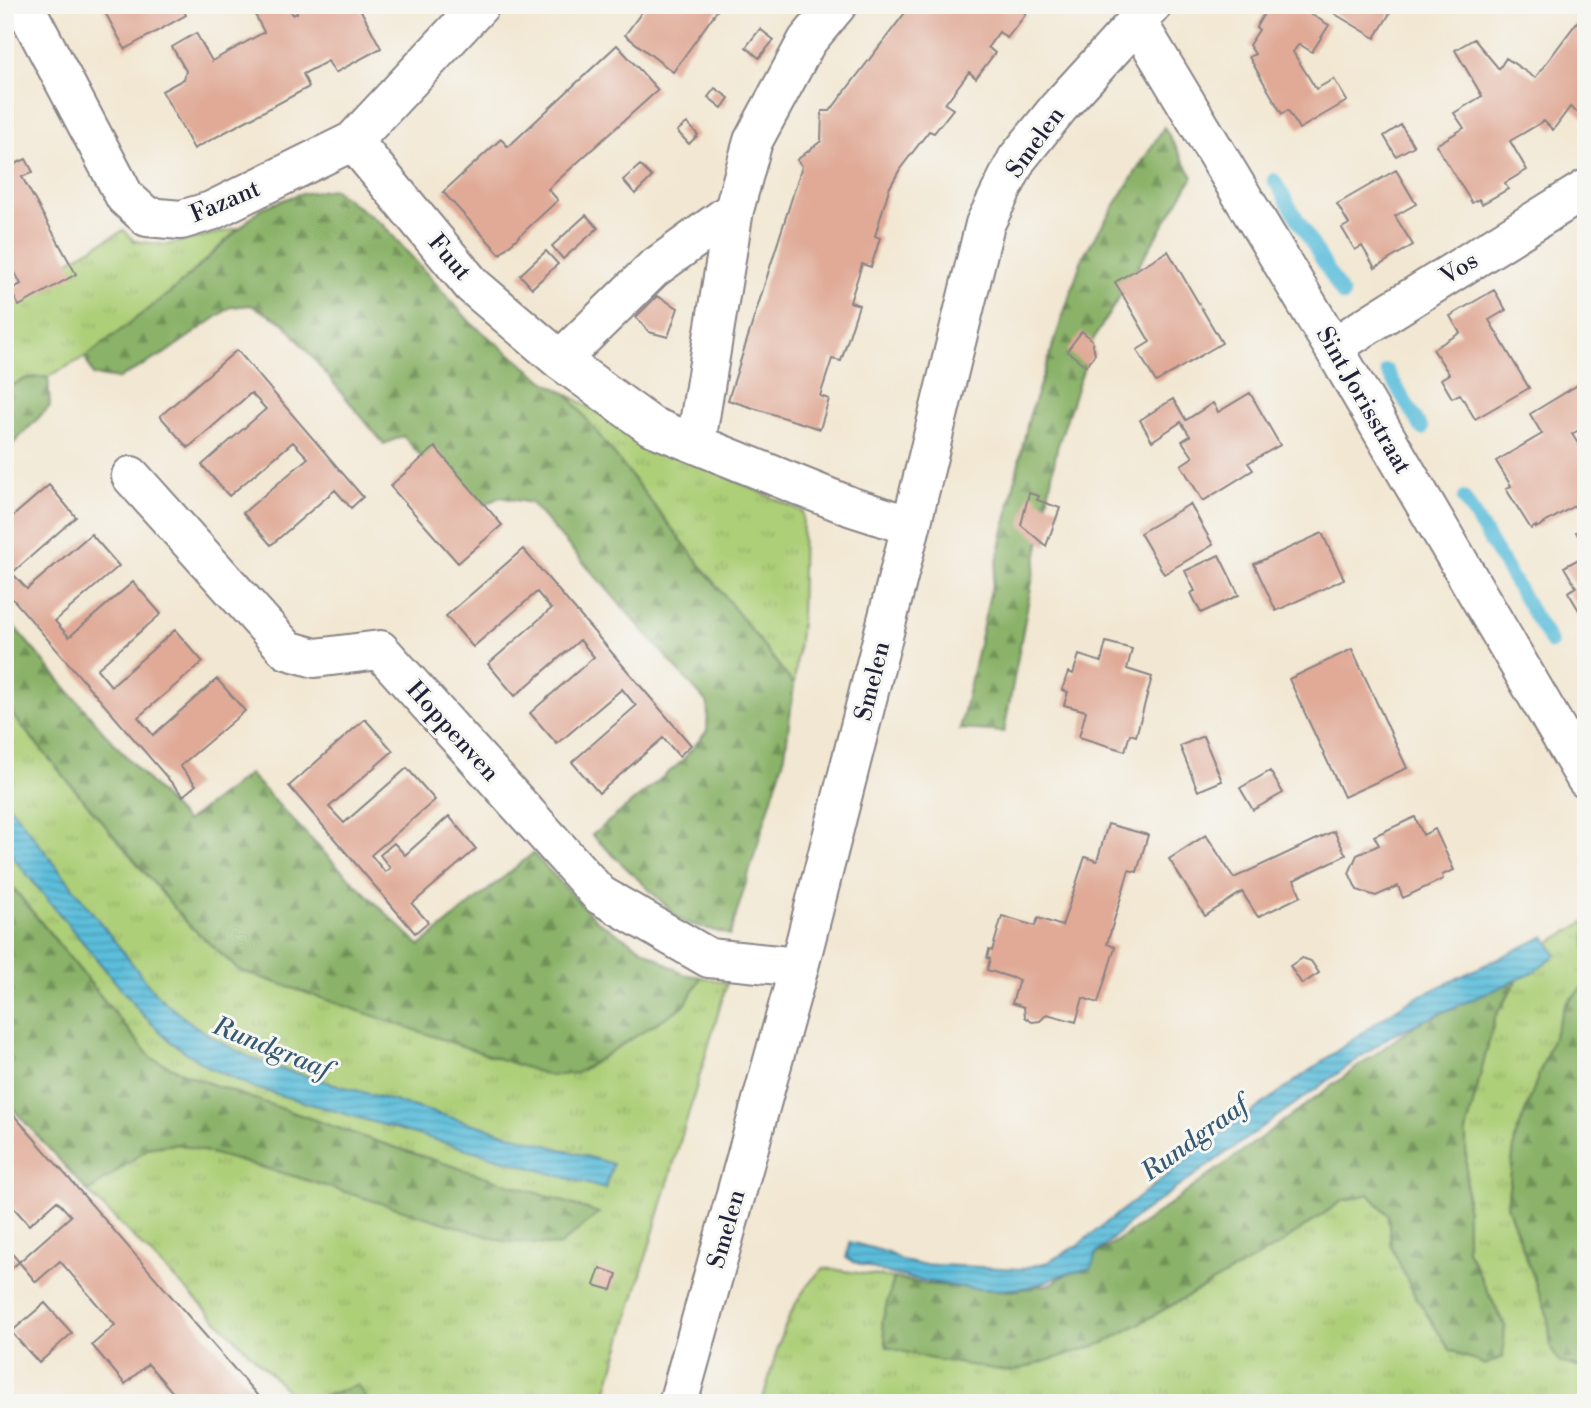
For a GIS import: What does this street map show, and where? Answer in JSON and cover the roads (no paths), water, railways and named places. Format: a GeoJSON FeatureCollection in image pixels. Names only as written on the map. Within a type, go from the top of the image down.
{"type":"FeatureCollection","features":[{"type":"Feature","properties":{"kind":"street","name":"Fazant"},"geometry":{"type":"LineString","coordinates":[[24,5],[125,197],[147,218],[181,220],[211,211],[353,141],[480,5]]}},
{"type":"Feature","properties":{"kind":"street"},"geometry":{"type":"LineString","coordinates":[[696,442],[734,210],[754,141],[807,41],[836,5]]}},
{"type":"Feature","properties":{"kind":"street","name":"Sint Jorisstraat"},"geometry":{"type":"LineString","coordinates":[[1145,14],[1333,347],[1586,779]]}},
{"type":"Feature","properties":{"kind":"street","name":"Smelen"},"geometry":{"type":"LineString","coordinates":[[678,1403],[799,967],[985,224],[1017,159],[1059,107],[1145,14]]}},
{"type":"Feature","properties":{"kind":"street","name":"Fuut"},"geometry":{"type":"LineString","coordinates":[[353,141],[472,285],[560,360],[651,426],[852,507],[911,526]]}},
{"type":"Feature","properties":{"kind":"street","name":"Vos"},"geometry":{"type":"LineString","coordinates":[[1333,347],[1586,189]]}},
{"type":"Feature","properties":{"kind":"street"},"geometry":{"type":"LineString","coordinates":[[560,360],[653,269],[734,210]]}},
{"type":"Feature","properties":{"kind":"street","name":"Hoppenven"},"geometry":{"type":"LineString","coordinates":[[131,476],[288,650],[315,658],[380,650],[600,895],[709,958],[799,967]]}},
{"type":"Feature","properties":{"kind":"water"},"geometry":{"type":"Polygon","coordinates":[[[5,800],[156,994],[209,1035],[268,1065],[613,1164],[605,1189],[255,1088],[208,1067],[171,1042],[141,1013],[5,848],[5,800]]]}},
{"type":"Feature","properties":{"kind":"water"},"geometry":{"type":"Polygon","coordinates":[[[1545,936],[1556,955],[1531,974],[1393,1034],[1136,1217],[1096,1254],[1091,1268],[1029,1287],[996,1290],[952,1286],[904,1277],[846,1258],[850,1242],[916,1264],[1021,1269],[1048,1262],[1078,1245],[1200,1149],[1387,1015],[1407,1002],[1545,936]]]}},
{"type":"Feature","properties":{"kind":"waterway"},"geometry":{"type":"LineString","coordinates":[[1274,180],[1343,295]]}},
{"type":"Feature","properties":{"kind":"waterway"},"geometry":{"type":"LineString","coordinates":[[1387,371],[1422,429]]}},
{"type":"Feature","properties":{"kind":"waterway"},"geometry":{"type":"LineString","coordinates":[[1464,498],[1551,643]]}},
{"type":"Feature","properties":{"kind":"water label","name":"Rundgraaf"},"geometry":{"type":"Point","coordinates":[272,1047]}},
{"type":"Feature","properties":{"kind":"water label","name":"Rundgraaf"},"geometry":{"type":"Point","coordinates":[1194,1138]}}]}
